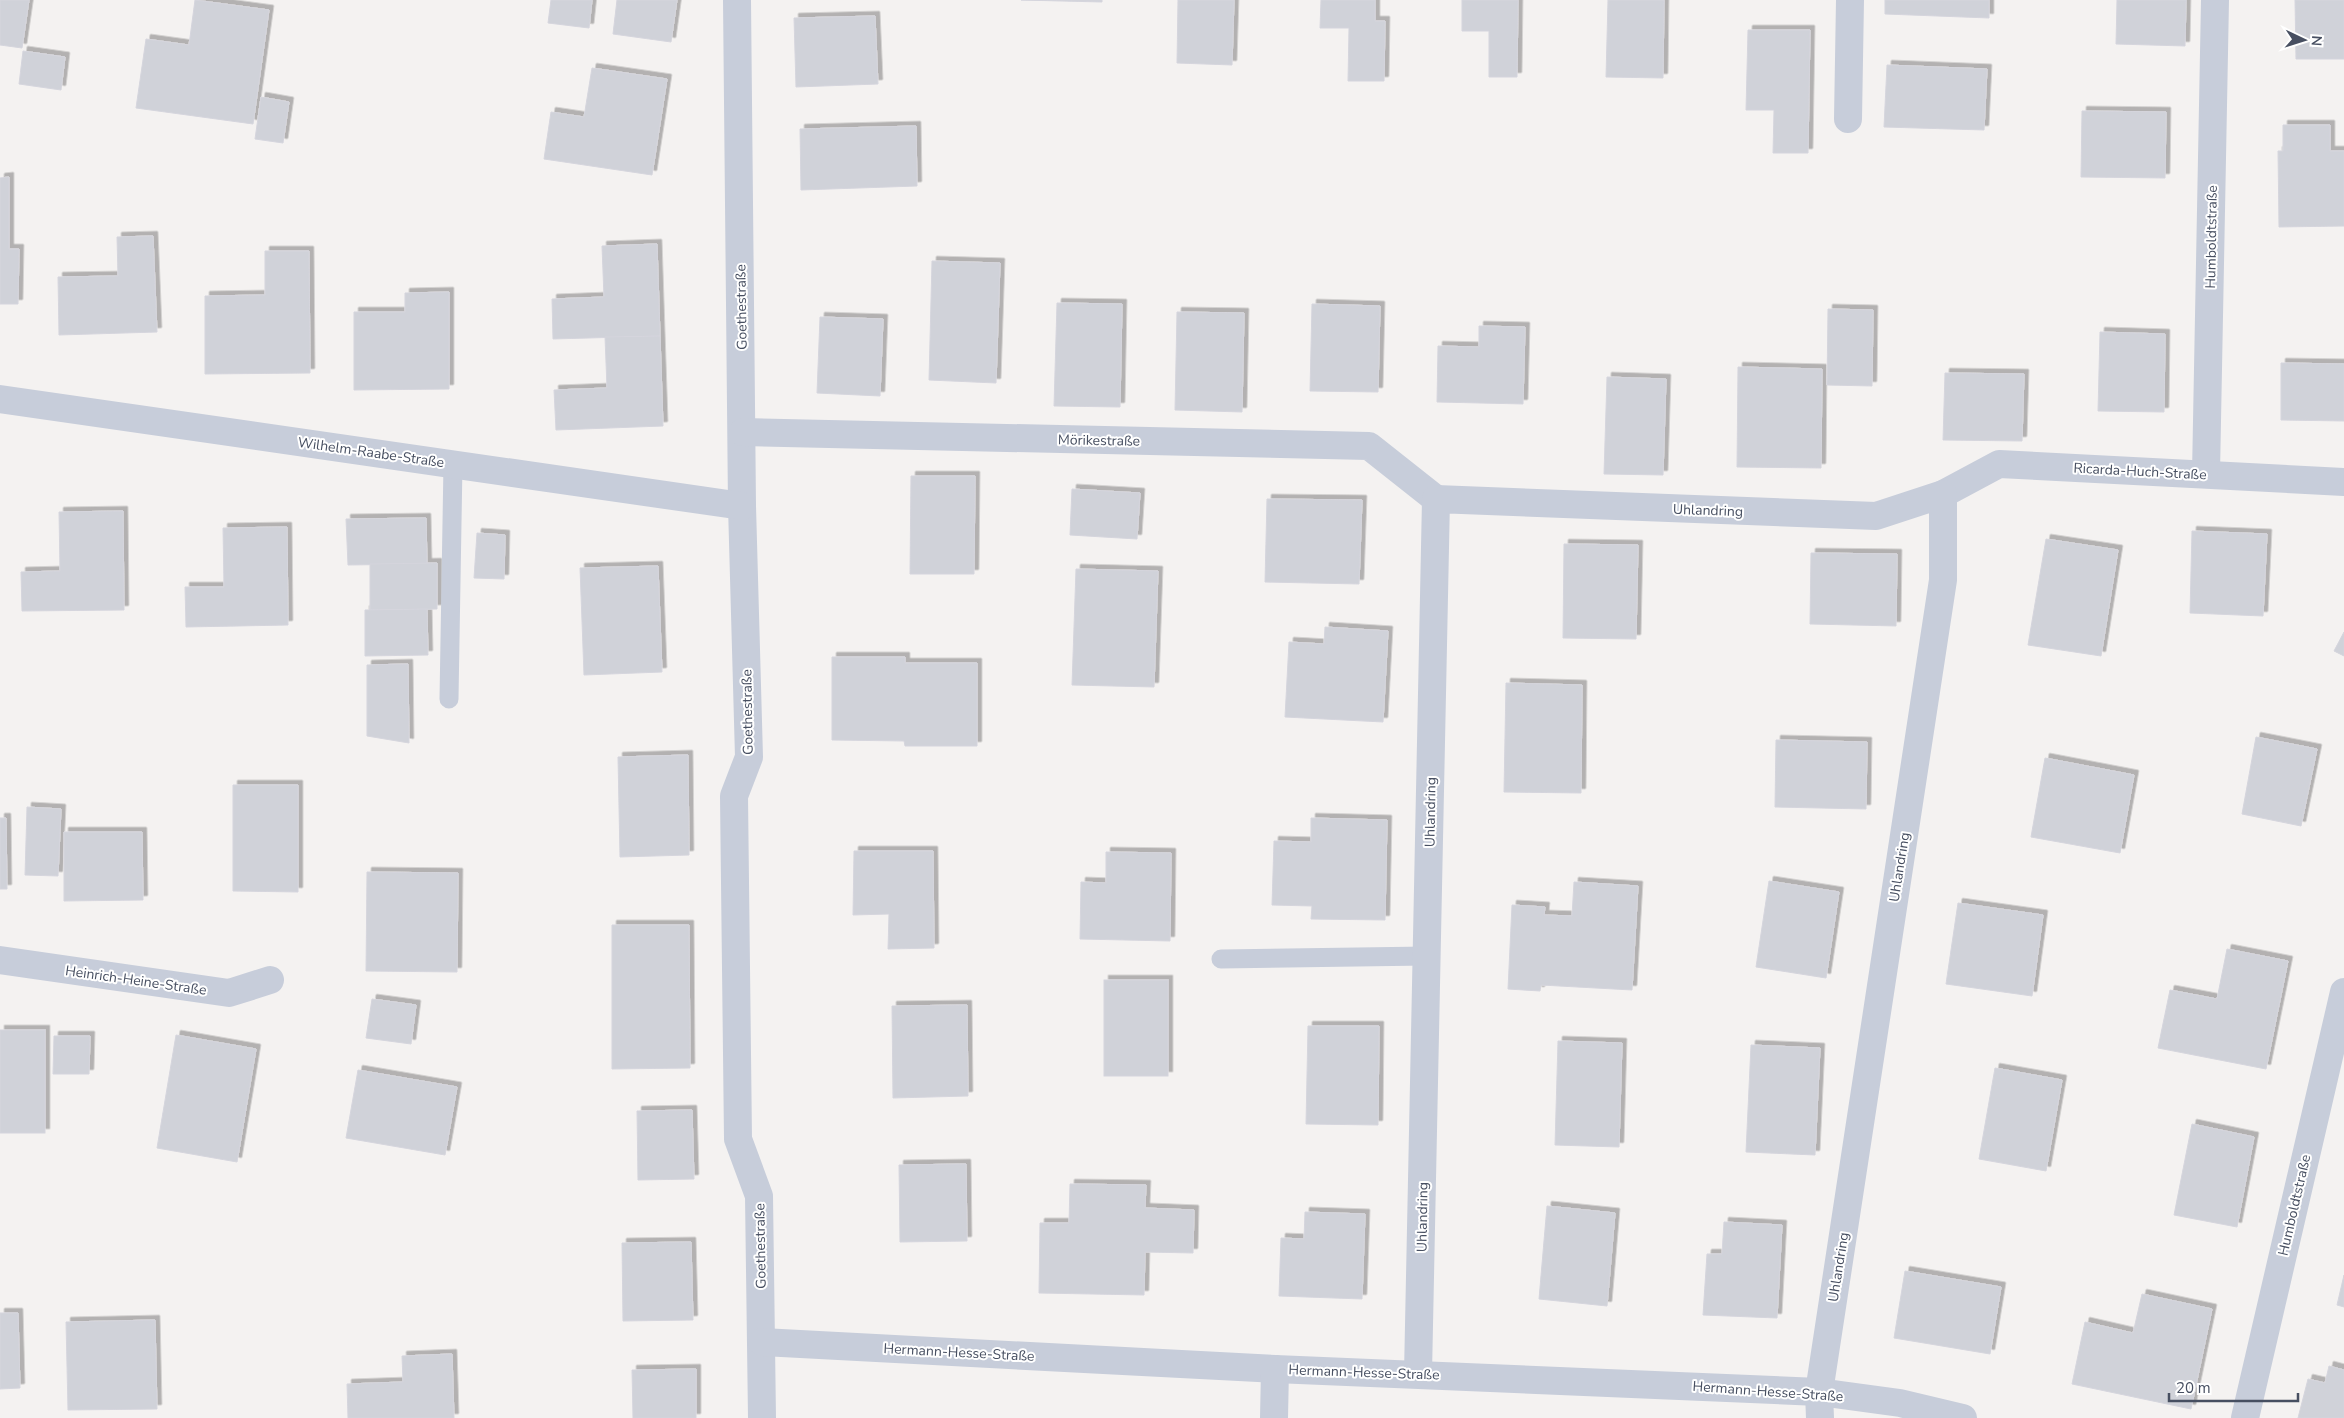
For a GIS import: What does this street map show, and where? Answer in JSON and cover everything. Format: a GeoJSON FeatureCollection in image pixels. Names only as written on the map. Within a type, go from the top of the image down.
{"type":"FeatureCollection","features":[{"type":"Feature","properties":{"kind":"street","name":"Goethestraße"},"geometry":{"type":"LineString","coordinates":[[738,0],[743,432],[742,506],[749,757],[734,796],[738,1139],[759,1196],[762,1418]]}},
{"type":"Feature","properties":{"kind":"street"},"geometry":{"type":"LineString","coordinates":[[1848,119],[1850,0]]}},
{"type":"Feature","properties":{"kind":"street","name":"Humboldtstraße"},"geometry":{"type":"LineString","coordinates":[[2206,474],[2215,0]]}},
{"type":"Feature","properties":{"kind":"street","name":"Wilhelm-Raabe-Straße"},"geometry":{"type":"LineString","coordinates":[[0,399],[742,506]]}},
{"type":"Feature","properties":{"kind":"street","name":"Mörikestraße"},"geometry":{"type":"LineString","coordinates":[[743,432],[1369,446],[1436,499]]}},
{"type":"Feature","properties":{"kind":"street","name":"Ricarda-Huch-Straße"},"geometry":{"type":"LineString","coordinates":[[1942,494],[1998,464],[2344,482]]}},
{"type":"Feature","properties":{"kind":"street","name":"Uhlandring"},"geometry":{"type":"LineString","coordinates":[[1418,1374],[1436,499],[1876,516],[1942,494],[1943,580],[1819,1405]]}},
{"type":"Feature","properties":{"kind":"street","name":"Heinrich-Heine-Straße"},"geometry":{"type":"LineString","coordinates":[[0,960],[229,993],[270,980]]}},
{"type":"Feature","properties":{"kind":"street","name":"Humboldtstraße"},"geometry":{"type":"LineString","coordinates":[[2245,1418],[2344,992]]}},
{"type":"Feature","properties":{"kind":"street","name":"Hermann-Hesse-Straße"},"geometry":{"type":"LineString","coordinates":[[762,1342],[1275,1369],[1418,1374],[1819,1405],[1900,1403],[1963,1418]]}},
{"type":"Feature","properties":{"kind":"street"},"geometry":{"type":"LineString","coordinates":[[1274,1418],[1275,1369]]}},
{"type":"Feature","properties":{"kind":"lane"},"geometry":{"type":"LineString","coordinates":[[449,699],[453,464]]}},
{"type":"Feature","properties":{"kind":"lane"},"geometry":{"type":"LineString","coordinates":[[1221,959],[1427,956]]}},
{"type":"Feature","properties":{"kind":"building"},"geometry":{"type":"Polygon","coordinates":[[[0,0],[29,0],[22,48],[0,45],[0,0]]]}},
{"type":"Feature","properties":{"kind":"building"},"geometry":{"type":"Polygon","coordinates":[[[195,0],[269,10],[253,124],[136,108],[146,39],[189,45],[195,0]]]}},
{"type":"Feature","properties":{"kind":"building"},"geometry":{"type":"Polygon","coordinates":[[[551,0],[592,0],[589,28],[548,23],[551,0]]]}},
{"type":"Feature","properties":{"kind":"building"},"geometry":{"type":"Polygon","coordinates":[[[617,0],[677,0],[671,42],[613,34],[617,0]]]}},
{"type":"Feature","properties":{"kind":"building"},"geometry":{"type":"Polygon","coordinates":[[[1021,0],[1102,0],[1102,2],[1021,0]]]}},
{"type":"Feature","properties":{"kind":"building"},"geometry":{"type":"Polygon","coordinates":[[[1178,0],[1234,0],[1232,65],[1177,63],[1178,0]]]}},
{"type":"Feature","properties":{"kind":"building"},"geometry":{"type":"Polygon","coordinates":[[[1321,0],[1375,0],[1375,21],[1385,21],[1384,81],[1348,81],[1349,28],[1320,28],[1321,0]]]}},
{"type":"Feature","properties":{"kind":"building"},"geometry":{"type":"Polygon","coordinates":[[[1462,0],[1518,0],[1517,77],[1489,77],[1489,31],[1462,31],[1462,0]]]}},
{"type":"Feature","properties":{"kind":"building"},"geometry":{"type":"Polygon","coordinates":[[[1608,0],[1664,0],[1663,78],[1606,77],[1608,0]]]}},
{"type":"Feature","properties":{"kind":"building"},"geometry":{"type":"Polygon","coordinates":[[[1885,0],[1989,0],[1989,18],[1885,14],[1885,0]]]}},
{"type":"Feature","properties":{"kind":"building"},"geometry":{"type":"Polygon","coordinates":[[[2117,0],[2186,0],[2185,46],[2116,44],[2117,0]]]}},
{"type":"Feature","properties":{"kind":"building"},"geometry":{"type":"Polygon","coordinates":[[[2295,0],[2344,0],[2344,59],[2296,59],[2295,0]]]}},
{"type":"Feature","properties":{"kind":"building"},"geometry":{"type":"Polygon","coordinates":[[[875,16],[878,84],[796,87],[794,18],[875,16]]]}},
{"type":"Feature","properties":{"kind":"building"},"geometry":{"type":"Polygon","coordinates":[[[1748,30],[1810,30],[1808,153],[1773,153],[1774,110],[1746,110],[1748,30]]]}},
{"type":"Feature","properties":{"kind":"building"},"geometry":{"type":"Polygon","coordinates":[[[23,51],[65,57],[61,90],[19,84],[23,51]]]}},
{"type":"Feature","properties":{"kind":"building"},"geometry":{"type":"Polygon","coordinates":[[[1887,65],[1987,69],[1984,130],[1884,127],[1887,65]]]}},
{"type":"Feature","properties":{"kind":"building"},"geometry":{"type":"Polygon","coordinates":[[[592,68],[667,79],[652,175],[544,159],[551,112],[584,117],[592,68]]]}},
{"type":"Feature","properties":{"kind":"building"},"geometry":{"type":"Polygon","coordinates":[[[261,97],[289,102],[283,143],[255,139],[261,97]]]}},
{"type":"Feature","properties":{"kind":"building"},"geometry":{"type":"Polygon","coordinates":[[[2082,111],[2166,112],[2165,178],[2081,177],[2082,111]]]}},
{"type":"Feature","properties":{"kind":"building"},"geometry":{"type":"Polygon","coordinates":[[[2283,125],[2330,125],[2330,151],[2344,151],[2344,226],[2279,227],[2278,151],[2283,151],[2283,125]]]}},
{"type":"Feature","properties":{"kind":"building"},"geometry":{"type":"Polygon","coordinates":[[[916,126],[917,186],[801,190],[800,129],[916,126]]]}},
{"type":"Feature","properties":{"kind":"building"},"geometry":{"type":"Polygon","coordinates":[[[9,177],[9,249],[19,249],[18,304],[0,304],[0,178],[9,177]]]}},
{"type":"Feature","properties":{"kind":"building"},"geometry":{"type":"Polygon","coordinates":[[[153,236],[157,332],[59,335],[58,277],[118,276],[117,237],[153,236]]]}},
{"type":"Feature","properties":{"kind":"building"},"geometry":{"type":"Polygon","coordinates":[[[657,244],[660,336],[553,339],[552,299],[604,297],[602,246],[657,244]]]}},
{"type":"Feature","properties":{"kind":"building"},"geometry":{"type":"Polygon","coordinates":[[[265,251],[309,251],[310,373],[205,374],[205,296],[265,295],[265,251]]]}},
{"type":"Feature","properties":{"kind":"building"},"geometry":{"type":"Polygon","coordinates":[[[932,261],[1000,263],[996,383],[929,380],[932,261]]]}},
{"type":"Feature","properties":{"kind":"building"},"geometry":{"type":"Polygon","coordinates":[[[449,292],[449,389],[354,390],[354,312],[405,312],[405,293],[449,292]]]}},
{"type":"Feature","properties":{"kind":"building"},"geometry":{"type":"Polygon","coordinates":[[[1057,303],[1122,304],[1120,407],[1054,406],[1057,303]]]}},
{"type":"Feature","properties":{"kind":"building"},"geometry":{"type":"Polygon","coordinates":[[[1312,304],[1380,306],[1378,392],[1310,391],[1312,304]]]}},
{"type":"Feature","properties":{"kind":"building"},"geometry":{"type":"Polygon","coordinates":[[[1828,309],[1873,310],[1872,386],[1827,385],[1828,309]]]}},
{"type":"Feature","properties":{"kind":"building"},"geometry":{"type":"Polygon","coordinates":[[[1177,312],[1244,313],[1242,412],[1175,410],[1177,312]]]}},
{"type":"Feature","properties":{"kind":"building"},"geometry":{"type":"Polygon","coordinates":[[[820,317],[883,319],[880,396],[817,393],[820,317]]]}},
{"type":"Feature","properties":{"kind":"building"},"geometry":{"type":"Polygon","coordinates":[[[1479,326],[1525,327],[1523,404],[1437,402],[1438,346],[1479,347],[1479,326]]]}},
{"type":"Feature","properties":{"kind":"building"},"geometry":{"type":"Polygon","coordinates":[[[2100,332],[2165,334],[2164,412],[2098,411],[2100,332]]]}},
{"type":"Feature","properties":{"kind":"building"},"geometry":{"type":"Polygon","coordinates":[[[660,336],[663,426],[556,430],[554,390],[607,388],[605,337],[660,336]]]}},
{"type":"Feature","properties":{"kind":"building"},"geometry":{"type":"Polygon","coordinates":[[[2281,363],[2344,364],[2344,421],[2281,420],[2281,363]]]}},
{"type":"Feature","properties":{"kind":"building"},"geometry":{"type":"Polygon","coordinates":[[[1738,367],[1822,369],[1821,468],[1737,467],[1738,367]]]}},
{"type":"Feature","properties":{"kind":"building"},"geometry":{"type":"Polygon","coordinates":[[[1945,373],[2024,374],[2022,441],[1943,440],[1945,373]]]}},
{"type":"Feature","properties":{"kind":"building"},"geometry":{"type":"Polygon","coordinates":[[[1607,377],[1666,379],[1663,475],[1604,474],[1607,377]]]}},
{"type":"Feature","properties":{"kind":"building"},"geometry":{"type":"Polygon","coordinates":[[[911,476],[975,476],[974,574],[910,574],[911,476]]]}},
{"type":"Feature","properties":{"kind":"building"},"geometry":{"type":"Polygon","coordinates":[[[1072,489],[1140,493],[1137,539],[1070,535],[1072,489]]]}},
{"type":"Feature","properties":{"kind":"building"},"geometry":{"type":"Polygon","coordinates":[[[1267,499],[1362,500],[1359,584],[1265,582],[1267,499]]]}},
{"type":"Feature","properties":{"kind":"building"},"geometry":{"type":"Polygon","coordinates":[[[123,511],[124,610],[22,611],[21,572],[60,571],[59,512],[123,511]]]}},
{"type":"Feature","properties":{"kind":"building"},"geometry":{"type":"Polygon","coordinates":[[[426,518],[427,564],[348,565],[346,519],[426,518]]]}},
{"type":"Feature","properties":{"kind":"building"},"geometry":{"type":"Polygon","coordinates":[[[287,527],[288,625],[186,627],[185,587],[224,587],[223,528],[287,527]]]}},
{"type":"Feature","properties":{"kind":"building"},"geometry":{"type":"Polygon","coordinates":[[[2192,531],[2267,534],[2263,616],[2190,613],[2192,531]]]}},
{"type":"Feature","properties":{"kind":"building"},"geometry":{"type":"Polygon","coordinates":[[[477,533],[505,535],[504,579],[474,578],[477,533]]]}},
{"type":"Feature","properties":{"kind":"building"},"geometry":{"type":"Polygon","coordinates":[[[2046,539],[2118,550],[2101,656],[2028,645],[2046,539]]]}},
{"type":"Feature","properties":{"kind":"building"},"geometry":{"type":"Polygon","coordinates":[[[1564,544],[1638,545],[1636,639],[1563,638],[1564,544]]]}},
{"type":"Feature","properties":{"kind":"building"},"geometry":{"type":"Polygon","coordinates":[[[1811,553],[1897,554],[1896,626],[1810,624],[1811,553]]]}},
{"type":"Feature","properties":{"kind":"building"},"geometry":{"type":"Polygon","coordinates":[[[437,563],[437,609],[370,610],[370,564],[437,563]]]}},
{"type":"Feature","properties":{"kind":"building"},"geometry":{"type":"Polygon","coordinates":[[[658,566],[662,672],[584,675],[580,568],[658,566]]]}},
{"type":"Feature","properties":{"kind":"building"},"geometry":{"type":"Polygon","coordinates":[[[1076,569],[1158,571],[1154,687],[1072,685],[1076,569]]]}},
{"type":"Feature","properties":{"kind":"building"},"geometry":{"type":"Polygon","coordinates":[[[427,609],[428,655],[365,656],[365,610],[427,609]]]}},
{"type":"Feature","properties":{"kind":"building"},"geometry":{"type":"Polygon","coordinates":[[[1325,627],[1388,631],[1383,722],[1285,717],[1289,642],[1324,644],[1325,627]]]}},
{"type":"Feature","properties":{"kind":"building"},"geometry":{"type":"Polygon","coordinates":[[[2344,632],[2344,656],[2334,651],[2344,632]]]}},
{"type":"Feature","properties":{"kind":"building"},"geometry":{"type":"Polygon","coordinates":[[[832,657],[905,657],[905,663],[977,663],[977,746],[905,746],[904,741],[832,740],[832,657]]]}},
{"type":"Feature","properties":{"kind":"building"},"geometry":{"type":"Polygon","coordinates":[[[408,664],[409,743],[367,736],[367,665],[408,664]]]}},
{"type":"Feature","properties":{"kind":"building"},"geometry":{"type":"Polygon","coordinates":[[[1506,683],[1582,685],[1581,793],[1504,792],[1506,683]]]}},
{"type":"Feature","properties":{"kind":"building"},"geometry":{"type":"Polygon","coordinates":[[[2256,737],[2317,749],[2301,826],[2242,814],[2256,737]]]}},
{"type":"Feature","properties":{"kind":"building"},"geometry":{"type":"Polygon","coordinates":[[[1776,740],[1867,742],[1866,809],[1775,807],[1776,740]]]}},
{"type":"Feature","properties":{"kind":"building"},"geometry":{"type":"Polygon","coordinates":[[[688,755],[689,855],[620,857],[618,757],[688,755]]]}},
{"type":"Feature","properties":{"kind":"building"},"geometry":{"type":"Polygon","coordinates":[[[2045,758],[2134,775],[2120,853],[2031,837],[2045,758]]]}},
{"type":"Feature","properties":{"kind":"building"},"geometry":{"type":"Polygon","coordinates":[[[233,785],[298,785],[298,892],[233,891],[233,785]]]}},
{"type":"Feature","properties":{"kind":"building"},"geometry":{"type":"Polygon","coordinates":[[[27,807],[61,809],[58,876],[25,875],[27,807]]]}},
{"type":"Feature","properties":{"kind":"building"},"geometry":{"type":"Polygon","coordinates":[[[0,818],[6,818],[7,889],[0,889],[0,818]]]}},
{"type":"Feature","properties":{"kind":"building"},"geometry":{"type":"Polygon","coordinates":[[[1311,818],[1387,820],[1385,920],[1311,919],[1312,906],[1272,905],[1274,841],[1311,842],[1311,818]]]}},
{"type":"Feature","properties":{"kind":"building"},"geometry":{"type":"Polygon","coordinates":[[[64,832],[142,832],[143,900],[64,901],[64,832]]]}},
{"type":"Feature","properties":{"kind":"building"},"geometry":{"type":"Polygon","coordinates":[[[854,851],[933,851],[934,948],[888,949],[889,914],[853,915],[854,851]]]}},
{"type":"Feature","properties":{"kind":"building"},"geometry":{"type":"Polygon","coordinates":[[[1106,852],[1171,853],[1170,941],[1080,939],[1081,882],[1106,883],[1106,852]]]}},
{"type":"Feature","properties":{"kind":"building"},"geometry":{"type":"Polygon","coordinates":[[[367,872],[458,873],[457,972],[366,971],[367,872]]]}},
{"type":"Feature","properties":{"kind":"building"},"geometry":{"type":"Polygon","coordinates":[[[1769,881],[1839,892],[1826,978],[1756,967],[1769,881]]]}},
{"type":"Feature","properties":{"kind":"building"},"geometry":{"type":"Polygon","coordinates":[[[1574,882],[1638,886],[1632,990],[1541,985],[1540,991],[1508,989],[1512,905],[1545,907],[1544,915],[1572,916],[1574,882]]]}},
{"type":"Feature","properties":{"kind":"building"},"geometry":{"type":"Polygon","coordinates":[[[1958,903],[2043,915],[2032,996],[1946,984],[1958,903]]]}},
{"type":"Feature","properties":{"kind":"building"},"geometry":{"type":"Polygon","coordinates":[[[612,925],[689,925],[690,1068],[612,1069],[612,925]]]}},
{"type":"Feature","properties":{"kind":"building"},"geometry":{"type":"Polygon","coordinates":[[[2227,949],[2288,961],[2266,1069],[2158,1048],[2170,990],[2217,999],[2227,949]]]}},
{"type":"Feature","properties":{"kind":"building"},"geometry":{"type":"Polygon","coordinates":[[[1104,980],[1168,980],[1168,1076],[1104,1076],[1104,980]]]}},
{"type":"Feature","properties":{"kind":"building"},"geometry":{"type":"Polygon","coordinates":[[[372,999],[416,1005],[411,1044],[366,1038],[372,999]]]}},
{"type":"Feature","properties":{"kind":"building"},"geometry":{"type":"Polygon","coordinates":[[[967,1005],[968,1096],[893,1098],[892,1006],[967,1005]]]}},
{"type":"Feature","properties":{"kind":"building"},"geometry":{"type":"Polygon","coordinates":[[[1308,1026],[1379,1026],[1378,1125],[1306,1124],[1308,1026]]]}},
{"type":"Feature","properties":{"kind":"building"},"geometry":{"type":"Polygon","coordinates":[[[0,1030],[45,1030],[45,1133],[0,1133],[0,1030]]]}},
{"type":"Feature","properties":{"kind":"building"},"geometry":{"type":"Polygon","coordinates":[[[176,1035],[256,1049],[237,1162],[157,1148],[176,1035]]]}},
{"type":"Feature","properties":{"kind":"building"},"geometry":{"type":"Polygon","coordinates":[[[54,1036],[90,1036],[89,1074],[53,1074],[54,1036]]]}},
{"type":"Feature","properties":{"kind":"building"},"geometry":{"type":"Polygon","coordinates":[[[1558,1041],[1622,1043],[1619,1147],[1555,1145],[1558,1041]]]}},
{"type":"Feature","properties":{"kind":"building"},"geometry":{"type":"Polygon","coordinates":[[[1751,1045],[1820,1048],[1815,1155],[1746,1152],[1751,1045]]]}},
{"type":"Feature","properties":{"kind":"building"},"geometry":{"type":"Polygon","coordinates":[[[1995,1068],[2062,1080],[2046,1171],[1979,1159],[1995,1068]]]}},
{"type":"Feature","properties":{"kind":"building"},"geometry":{"type":"Polygon","coordinates":[[[358,1070],[457,1087],[445,1155],[346,1138],[358,1070]]]}},
{"type":"Feature","properties":{"kind":"building"},"geometry":{"type":"Polygon","coordinates":[[[692,1110],[694,1179],[638,1180],[637,1111],[692,1110]]]}},
{"type":"Feature","properties":{"kind":"building"},"geometry":{"type":"Polygon","coordinates":[[[2192,1124],[2254,1137],[2237,1227],[2174,1215],[2192,1124]]]}},
{"type":"Feature","properties":{"kind":"building"},"geometry":{"type":"Polygon","coordinates":[[[966,1164],[967,1241],[900,1242],[899,1165],[966,1164]]]}},
{"type":"Feature","properties":{"kind":"building"},"geometry":{"type":"Polygon","coordinates":[[[1070,1184],[1146,1185],[1145,1208],[1194,1210],[1193,1253],[1145,1252],[1144,1295],[1039,1293],[1040,1223],[1069,1223],[1070,1184]]]}},
{"type":"Feature","properties":{"kind":"building"},"geometry":{"type":"Polygon","coordinates":[[[1547,1206],[1615,1213],[1607,1306],[1539,1299],[1547,1206]]]}},
{"type":"Feature","properties":{"kind":"building"},"geometry":{"type":"Polygon","coordinates":[[[1305,1212],[1365,1214],[1362,1299],[1279,1296],[1281,1238],[1304,1239],[1305,1212]]]}},
{"type":"Feature","properties":{"kind":"building"},"geometry":{"type":"Polygon","coordinates":[[[1724,1222],[1782,1225],[1777,1318],[1703,1315],[1707,1254],[1722,1254],[1724,1222]]]}},
{"type":"Feature","properties":{"kind":"building"},"geometry":{"type":"Polygon","coordinates":[[[691,1242],[693,1320],[623,1321],[622,1243],[691,1242]]]}},
{"type":"Feature","properties":{"kind":"building"},"geometry":{"type":"Polygon","coordinates":[[[1905,1271],[2001,1287],[1990,1354],[1894,1338],[1905,1271]]]}},
{"type":"Feature","properties":{"kind":"building"},"geometry":{"type":"Polygon","coordinates":[[[2344,1275],[2344,1307],[2337,1305],[2344,1275]]]}},
{"type":"Feature","properties":{"kind":"building"},"geometry":{"type":"Polygon","coordinates":[[[2142,1294],[2212,1309],[2191,1409],[2072,1384],[2085,1322],[2133,1333],[2142,1294]]]}},
{"type":"Feature","properties":{"kind":"building"},"geometry":{"type":"Polygon","coordinates":[[[0,1313],[18,1313],[20,1388],[0,1389],[0,1313]]]}},
{"type":"Feature","properties":{"kind":"building"},"geometry":{"type":"Polygon","coordinates":[[[155,1320],[157,1409],[68,1410],[66,1322],[155,1320]]]}},
{"type":"Feature","properties":{"kind":"building"},"geometry":{"type":"Polygon","coordinates":[[[452,1354],[454,1418],[348,1418],[347,1384],[403,1382],[402,1356],[452,1354]]]}},
{"type":"Feature","properties":{"kind":"building"},"geometry":{"type":"Polygon","coordinates":[[[2329,1366],[2344,1370],[2344,1418],[2298,1418],[2308,1379],[2325,1383],[2329,1366]]]}},
{"type":"Feature","properties":{"kind":"building"},"geometry":{"type":"Polygon","coordinates":[[[696,1369],[696,1418],[633,1418],[632,1370],[696,1369]]]}}]}
